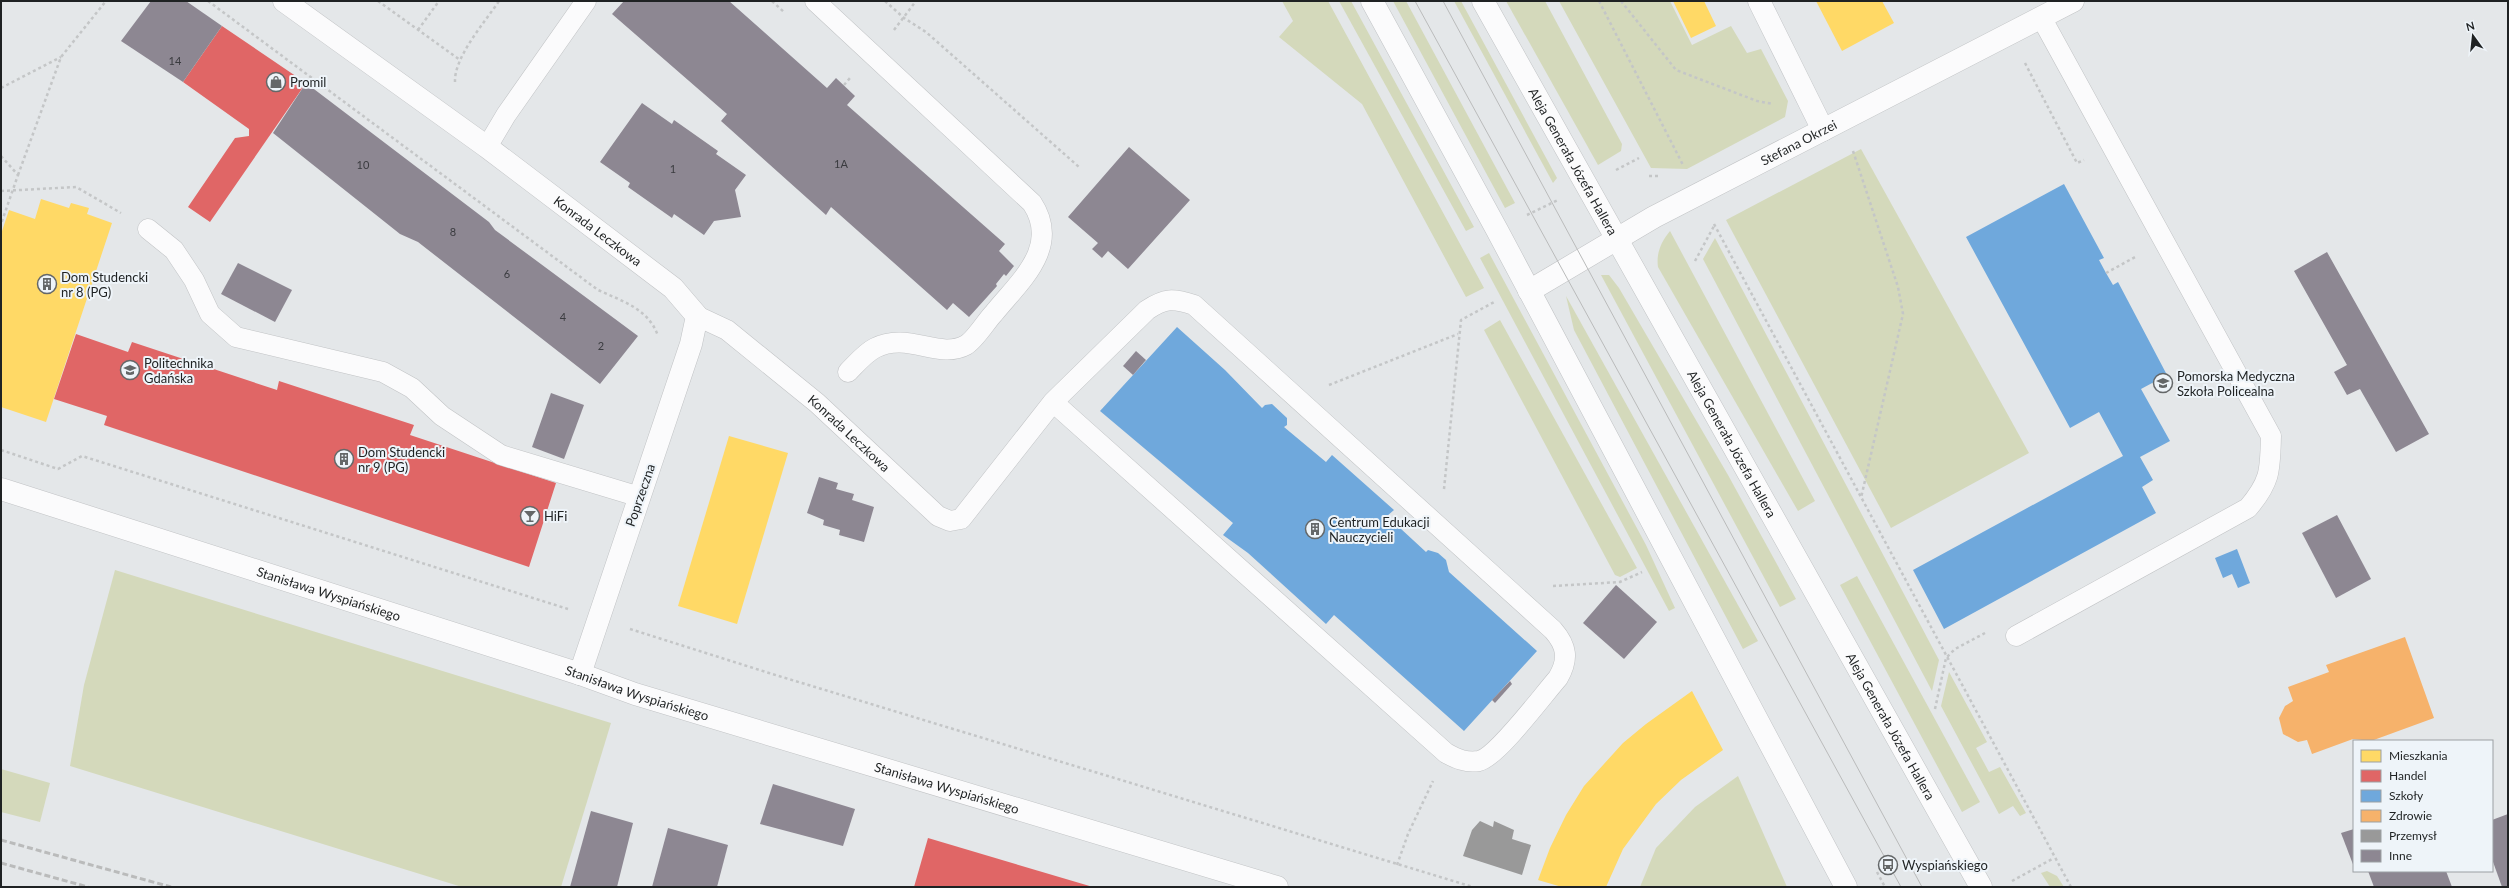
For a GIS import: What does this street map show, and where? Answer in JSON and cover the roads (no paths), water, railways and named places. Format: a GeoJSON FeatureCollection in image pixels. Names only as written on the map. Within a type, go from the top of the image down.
{"type":"FeatureCollection","features":[{"type":"Feature","properties":{"kind":"street","name":"Konrada Leczkowa"},"geometry":{"type":"LineString","coordinates":[[284,1],[487,147],[673,288],[697,316]]}},
{"type":"Feature","properties":{"kind":"street"},"geometry":{"type":"LineString","coordinates":[[1372,1],[1497,230],[1846,887]]}},
{"type":"Feature","properties":{"kind":"street","name":"Aleja Generała Józefa Hallera"},"geometry":{"type":"LineString","coordinates":[[1483,1],[1981,887]]}},
{"type":"Feature","properties":{"kind":"street"},"geometry":{"type":"LineString","coordinates":[[1759,1],[1818,120]]}},
{"type":"Feature","properties":{"kind":"street","name":"Stefana Okrzei"},"geometry":{"type":"LineString","coordinates":[[1529,291],[1616,239],[1698,195],[1818,120],[2073,1]]}},
{"type":"Feature","properties":{"kind":"street","name":"Poprzeczna"},"geometry":{"type":"LineString","coordinates":[[580,674],[691,344],[697,316]]}},
{"type":"Feature","properties":{"kind":"street","name":"Stanisława Wyspiańskiego"},"geometry":{"type":"LineString","coordinates":[[1,488],[580,674],[636,694],[1277,887]]}},
{"type":"Feature","properties":{"kind":"lane"},"geometry":{"type":"LineString","coordinates":[[487,147],[506,115],[586,1]]}},
{"type":"Feature","properties":{"kind":"lane"},"geometry":{"type":"LineString","coordinates":[[814,1],[1032,203],[1038,212],[1042,241],[1036,262],[967,345],[949,350],[912,342],[893,342],[874,348],[848,372]]}},
{"type":"Feature","properties":{"kind":"lane"},"geometry":{"type":"LineString","coordinates":[[2016,636],[2248,508],[2261,493],[2270,473],[2271,436],[2041,17]]}},
{"type":"Feature","properties":{"kind":"lane"},"geometry":{"type":"LineString","coordinates":[[148,229],[174,250],[194,280],[210,314],[236,337],[339,360],[383,372],[412,388],[442,416],[502,455],[640,497]]}},
{"type":"Feature","properties":{"kind":"lane","name":"Konrada Leczkowa"},"geometry":{"type":"LineString","coordinates":[[697,316],[727,330],[817,403],[938,516],[950,521],[961,519],[1053,402],[1147,310],[1161,301],[1178,299],[1194,305],[1441,528],[1562,640],[1566,653],[1564,666],[1558,678],[1495,752],[1480,760],[1462,761],[1446,753],[1053,402]]}},
{"type":"Feature","properties":{"kind":"tram line"},"geometry":{"type":"LineString","coordinates":[[1415,1],[1901,887]]}},
{"type":"Feature","properties":{"kind":"tram line"},"geometry":{"type":"LineString","coordinates":[[1443,1],[1922,887]]}},
{"type":"Feature","properties":{"kind":"railway"},"geometry":{"type":"LineString","coordinates":[[1,840],[171,887]]}},
{"type":"Feature","properties":{"kind":"railway"},"geometry":{"type":"LineString","coordinates":[[1,863],[88,887]]}},
{"type":"Feature","properties":{"kind":"place","name":"Promil"},"geometry":{"type":"Point","coordinates":[276,82]}},
{"type":"Feature","properties":{"kind":"place","name":"Dom Studencki nr 8 (PG)"},"geometry":{"type":"Point","coordinates":[47,284]}},
{"type":"Feature","properties":{"kind":"place","name":"Politechnika Gdańska"},"geometry":{"type":"Point","coordinates":[130,370]}},
{"type":"Feature","properties":{"kind":"place","name":"Pomorska Medyczna Szkoła Policealna"},"geometry":{"type":"Point","coordinates":[2163,383]}},
{"type":"Feature","properties":{"kind":"place","name":"Dom Studencki nr 9 (PG)"},"geometry":{"type":"Point","coordinates":[344,459]}},
{"type":"Feature","properties":{"kind":"place","name":"HiFi"},"geometry":{"type":"Point","coordinates":[530,516]}},
{"type":"Feature","properties":{"kind":"place","name":"Centrum Edukacji Nauczycieli"},"geometry":{"type":"Point","coordinates":[1315,529]}},
{"type":"Feature","properties":{"kind":"place","name":"Wyspiańskiego"},"geometry":{"type":"Point","coordinates":[1888,865]}}]}
